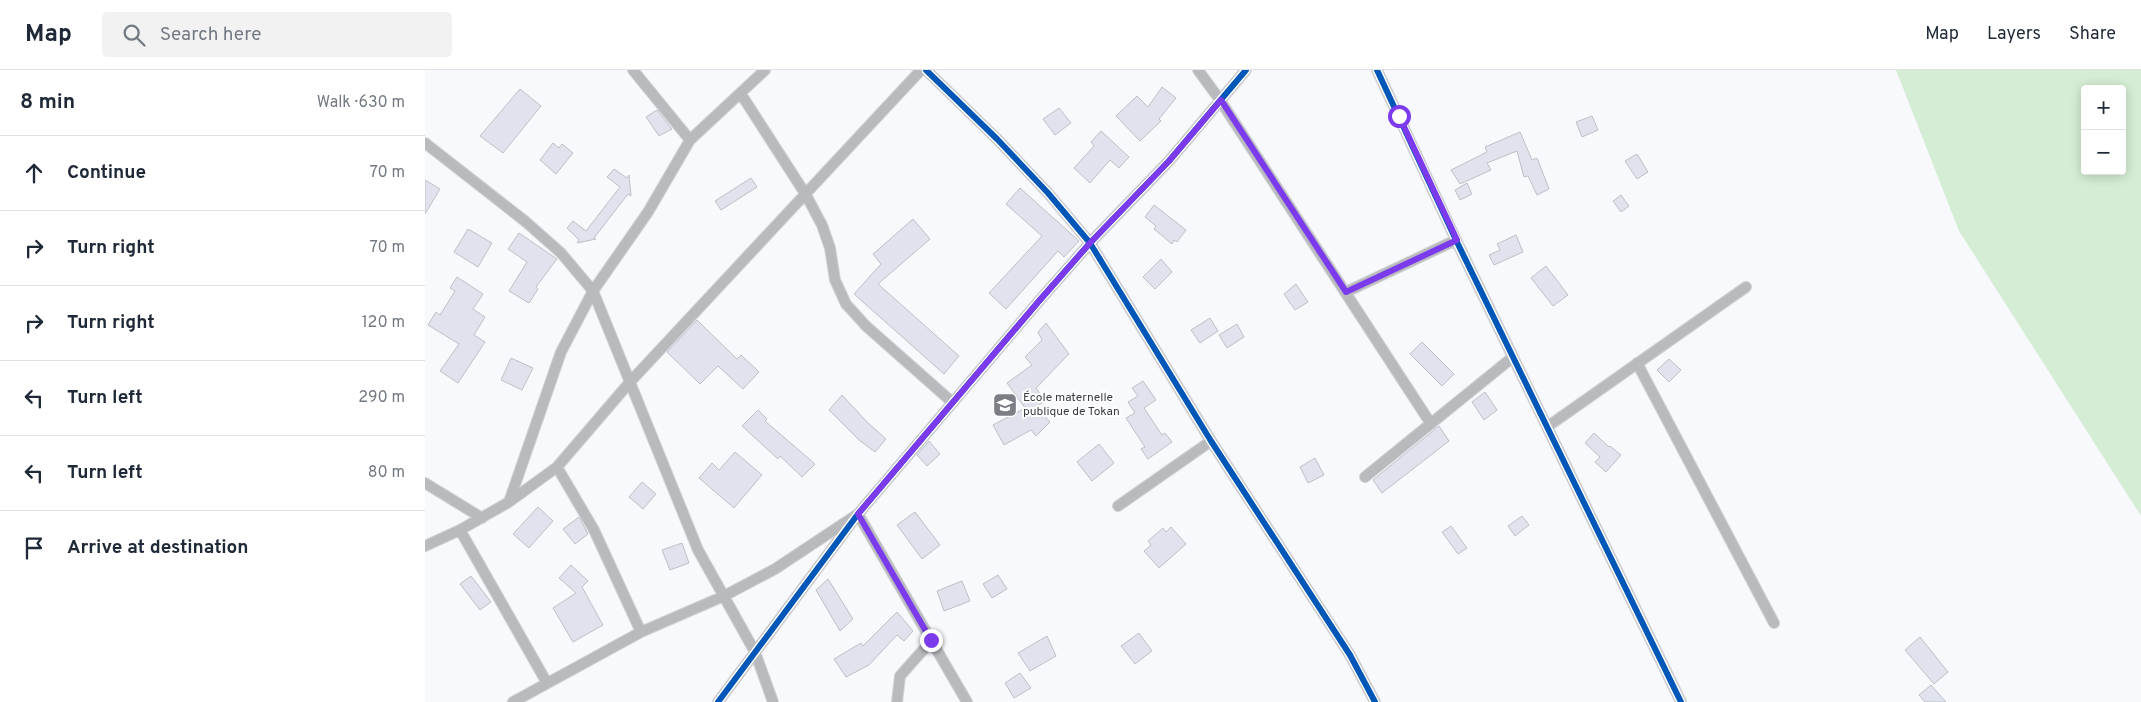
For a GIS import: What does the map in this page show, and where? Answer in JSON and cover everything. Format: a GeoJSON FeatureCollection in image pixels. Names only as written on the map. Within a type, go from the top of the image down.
{"type":"FeatureCollection","features":[{"type":"Feature","properties":{"kind":"street"},"geometry":{"type":"LineString","coordinates":[[633,70],[690,140]]}},
{"type":"Feature","properties":{"kind":"street"},"geometry":{"type":"LineString","coordinates":[[509,502],[561,352],[593,291],[648,212],[690,140],[765,70]]}},
{"type":"Feature","properties":{"kind":"street"},"geometry":{"type":"LineString","coordinates":[[425,546],[460,530],[509,502],[557,467],[630,382],[921,70]]}},
{"type":"Feature","properties":{"kind":"street"},"geometry":{"type":"LineString","coordinates":[[926,70],[997,139],[1048,193],[1090,243],[1211,441],[1349,656],[1375,702]]}},
{"type":"Feature","properties":{"kind":"street"},"geometry":{"type":"LineString","coordinates":[[1198,70],[1221,100],[1431,424]]}},
{"type":"Feature","properties":{"kind":"street"},"geometry":{"type":"LineString","coordinates":[[718,702],[858,514],[1090,243],[1169,161],[1246,70]]}},
{"type":"Feature","properties":{"kind":"street"},"geometry":{"type":"LineString","coordinates":[[1377,70],[1676,700]]}},
{"type":"Feature","properties":{"kind":"street"},"geometry":{"type":"LineString","coordinates":[[741,94],[823,225],[830,248],[835,280],[846,304],[866,326],[952,402]]}},
{"type":"Feature","properties":{"kind":"street"},"geometry":{"type":"LineString","coordinates":[[425,143],[526,222],[561,254],[593,291],[697,550],[755,652],[773,702]]}},
{"type":"Feature","properties":{"kind":"street"},"geometry":{"type":"LineString","coordinates":[[1346,292],[1457,240]]}},
{"type":"Feature","properties":{"kind":"street"},"geometry":{"type":"LineString","coordinates":[[1547,426],[1746,287]]}},
{"type":"Feature","properties":{"kind":"street"},"geometry":{"type":"LineString","coordinates":[[1365,477],[1513,357]]}},
{"type":"Feature","properties":{"kind":"street"},"geometry":{"type":"LineString","coordinates":[[1637,363],[1774,623]]}},
{"type":"Feature","properties":{"kind":"street"},"geometry":{"type":"LineString","coordinates":[[1118,506],[1211,441]]}},
{"type":"Feature","properties":{"kind":"street"},"geometry":{"type":"LineString","coordinates":[[557,467],[594,530],[641,632]]}},
{"type":"Feature","properties":{"kind":"street"},"geometry":{"type":"LineString","coordinates":[[425,483],[482,518]]}},
{"type":"Feature","properties":{"kind":"street"},"geometry":{"type":"LineString","coordinates":[[513,702],[641,632],[724,596],[775,569],[858,514]]}},
{"type":"Feature","properties":{"kind":"street"},"geometry":{"type":"LineString","coordinates":[[858,514],[967,702]]}},
{"type":"Feature","properties":{"kind":"street"},"geometry":{"type":"LineString","coordinates":[[460,530],[547,683]]}},
{"type":"Feature","properties":{"kind":"street"},"geometry":{"type":"LineString","coordinates":[[897,702],[900,676],[931,640]]}},
{"type":"Feature","properties":{"kind":"green space"},"geometry":{"type":"Polygon","coordinates":[[[1896,70],[2141,70],[2141,516],[1959,231],[1896,70]]]}},
{"type":"Feature","properties":{"kind":"building"},"geometry":{"type":"Polygon","coordinates":[[[1162,87],[1176,98],[1159,119],[1161,121],[1140,141],[1116,116],[1137,96],[1148,107],[1162,87]]]}},
{"type":"Feature","properties":{"kind":"building"},"geometry":{"type":"Polygon","coordinates":[[[520,89],[541,106],[503,153],[480,136],[520,89]]]}},
{"type":"Feature","properties":{"kind":"building"},"geometry":{"type":"Polygon","coordinates":[[[1059,108],[1071,123],[1055,135],[1043,119],[1059,108]]]}},
{"type":"Feature","properties":{"kind":"building"},"geometry":{"type":"Polygon","coordinates":[[[657,110],[672,129],[659,136],[646,117],[657,110]]]}},
{"type":"Feature","properties":{"kind":"building"},"geometry":{"type":"Polygon","coordinates":[[[1592,116],[1598,130],[1582,137],[1576,122],[1592,116]]]}},
{"type":"Feature","properties":{"kind":"building"},"geometry":{"type":"Polygon","coordinates":[[[1101,131],[1129,157],[1119,168],[1110,160],[1090,183],[1074,168],[1094,146],[1091,142],[1101,131]]]}},
{"type":"Feature","properties":{"kind":"building"},"geometry":{"type":"Polygon","coordinates":[[[1520,132],[1532,160],[1537,158],[1549,189],[1537,195],[1528,176],[1524,177],[1517,151],[1487,163],[1491,170],[1460,184],[1451,170],[1487,152],[1485,147],[1520,132]]]}},
{"type":"Feature","properties":{"kind":"building"},"geometry":{"type":"Polygon","coordinates":[[[553,143],[559,148],[562,144],[573,153],[556,174],[540,160],[553,143]]]}},
{"type":"Feature","properties":{"kind":"building"},"geometry":{"type":"Polygon","coordinates":[[[1637,154],[1648,172],[1637,179],[1625,161],[1637,154]]]}},
{"type":"Feature","properties":{"kind":"building"},"geometry":{"type":"Polygon","coordinates":[[[614,169],[627,178],[629,175],[631,196],[628,194],[594,238],[596,239],[577,243],[579,240],[567,228],[573,221],[586,231],[620,187],[607,177],[614,169]]]}},
{"type":"Feature","properties":{"kind":"building"},"geometry":{"type":"Polygon","coordinates":[[[751,178],[757,187],[721,210],[715,201],[751,178]]]}},
{"type":"Feature","properties":{"kind":"building"},"geometry":{"type":"Polygon","coordinates":[[[425,180],[440,189],[425,214],[425,180]]]}},
{"type":"Feature","properties":{"kind":"building"},"geometry":{"type":"Polygon","coordinates":[[[1467,183],[1472,194],[1460,200],[1455,190],[1467,183]]]}},
{"type":"Feature","properties":{"kind":"building"},"geometry":{"type":"Polygon","coordinates":[[[1020,188],[1079,241],[1064,257],[1058,251],[1006,309],[989,293],[1042,236],[1006,204],[1020,188]]]}},
{"type":"Feature","properties":{"kind":"building"},"geometry":{"type":"Polygon","coordinates":[[[1621,195],[1629,206],[1621,212],[1613,201],[1621,195]]]}},
{"type":"Feature","properties":{"kind":"building"},"geometry":{"type":"Polygon","coordinates":[[[1154,205],[1186,230],[1177,242],[1174,240],[1172,244],[1154,229],[1156,226],[1145,217],[1154,205]]]}},
{"type":"Feature","properties":{"kind":"building"},"geometry":{"type":"Polygon","coordinates":[[[913,219],[930,239],[878,284],[959,356],[944,374],[854,294],[881,264],[873,254],[913,219]]]}},
{"type":"Feature","properties":{"kind":"building"},"geometry":{"type":"Polygon","coordinates":[[[468,229],[492,243],[478,267],[454,252],[468,229]]]}},
{"type":"Feature","properties":{"kind":"building"},"geometry":{"type":"Polygon","coordinates":[[[519,233],[557,259],[536,287],[538,289],[529,303],[509,291],[527,262],[508,249],[519,233]]]}},
{"type":"Feature","properties":{"kind":"building"},"geometry":{"type":"Polygon","coordinates":[[[1516,235],[1523,252],[1494,265],[1489,255],[1500,250],[1497,244],[1516,235]]]}},
{"type":"Feature","properties":{"kind":"building"},"geometry":{"type":"Polygon","coordinates":[[[1161,259],[1172,272],[1155,289],[1143,277],[1161,259]]]}},
{"type":"Feature","properties":{"kind":"building"},"geometry":{"type":"Polygon","coordinates":[[[1546,266],[1568,295],[1553,306],[1531,278],[1546,266]]]}},
{"type":"Feature","properties":{"kind":"building"},"geometry":{"type":"Polygon","coordinates":[[[457,277],[483,294],[473,309],[485,317],[474,335],[485,342],[458,383],[440,371],[459,344],[428,325],[436,312],[440,315],[455,291],[450,288],[457,277]]]}},
{"type":"Feature","properties":{"kind":"building"},"geometry":{"type":"Polygon","coordinates":[[[1296,284],[1308,302],[1295,310],[1284,294],[1296,284]]]}},
{"type":"Feature","properties":{"kind":"building"},"geometry":{"type":"Polygon","coordinates":[[[1210,318],[1218,331],[1200,343],[1191,330],[1210,318]]]}},
{"type":"Feature","properties":{"kind":"building"},"geometry":{"type":"Polygon","coordinates":[[[697,320],[737,359],[741,355],[759,372],[743,389],[718,366],[700,384],[667,352],[697,320]]]}},
{"type":"Feature","properties":{"kind":"building"},"geometry":{"type":"Polygon","coordinates":[[[1046,323],[1069,354],[1036,388],[1045,401],[1036,407],[1050,422],[1036,436],[1031,430],[1004,445],[993,425],[1025,408],[1007,383],[1032,365],[1025,357],[1042,340],[1038,332],[1046,323]]]}},
{"type":"Feature","properties":{"kind":"building"},"geometry":{"type":"Polygon","coordinates":[[[1237,324],[1244,337],[1227,348],[1219,335],[1237,324]]]}},
{"type":"Feature","properties":{"kind":"building"},"geometry":{"type":"Polygon","coordinates":[[[1422,342],[1454,374],[1442,386],[1410,354],[1422,342]]]}},
{"type":"Feature","properties":{"kind":"building"},"geometry":{"type":"Polygon","coordinates":[[[511,358],[533,368],[522,390],[501,380],[511,358]]]}},
{"type":"Feature","properties":{"kind":"building"},"geometry":{"type":"Polygon","coordinates":[[[1669,359],[1681,370],[1669,382],[1657,370],[1669,359]]]}},
{"type":"Feature","properties":{"kind":"building"},"geometry":{"type":"Polygon","coordinates":[[[1143,381],[1156,400],[1144,408],[1162,435],[1165,433],[1172,442],[1148,459],[1141,449],[1145,447],[1126,418],[1135,413],[1128,402],[1138,396],[1132,388],[1143,381]]]}},
{"type":"Feature","properties":{"kind":"building"},"geometry":{"type":"Polygon","coordinates":[[[1485,392],[1497,410],[1484,420],[1472,402],[1485,392]]]}},
{"type":"Feature","properties":{"kind":"building"},"geometry":{"type":"Polygon","coordinates":[[[842,395],[886,439],[875,452],[859,440],[829,410],[842,395]]]}},
{"type":"Feature","properties":{"kind":"building"},"geometry":{"type":"Polygon","coordinates":[[[758,410],[767,419],[765,421],[815,464],[802,477],[780,456],[778,459],[742,426],[758,410]]]}},
{"type":"Feature","properties":{"kind":"building"},"geometry":{"type":"Polygon","coordinates":[[[1439,426],[1449,441],[1382,493],[1373,480],[1439,426]]]}},
{"type":"Feature","properties":{"kind":"building"},"geometry":{"type":"Polygon","coordinates":[[[1594,433],[1621,455],[1606,472],[1595,462],[1600,457],[1585,443],[1594,433]]]}},
{"type":"Feature","properties":{"kind":"building"},"geometry":{"type":"Polygon","coordinates":[[[929,441],[940,454],[927,466],[917,455],[929,441]]]}},
{"type":"Feature","properties":{"kind":"building"},"geometry":{"type":"Polygon","coordinates":[[[1099,444],[1114,463],[1092,481],[1077,462],[1099,444]]]}},
{"type":"Feature","properties":{"kind":"building"},"geometry":{"type":"Polygon","coordinates":[[[735,452],[762,475],[734,508],[699,478],[712,463],[719,470],[735,452]]]}},
{"type":"Feature","properties":{"kind":"building"},"geometry":{"type":"Polygon","coordinates":[[[1315,458],[1324,475],[1308,483],[1300,467],[1315,458]]]}},
{"type":"Feature","properties":{"kind":"building"},"geometry":{"type":"Polygon","coordinates":[[[642,482],[656,494],[643,509],[629,497],[642,482]]]}},
{"type":"Feature","properties":{"kind":"building"},"geometry":{"type":"Polygon","coordinates":[[[538,507],[553,521],[529,548],[513,534],[538,507]]]}},
{"type":"Feature","properties":{"kind":"building"},"geometry":{"type":"Polygon","coordinates":[[[915,512],[940,545],[922,559],[897,525],[915,512]]]}},
{"type":"Feature","properties":{"kind":"building"},"geometry":{"type":"Polygon","coordinates":[[[1522,516],[1529,525],[1515,536],[1508,526],[1522,516]]]}},
{"type":"Feature","properties":{"kind":"building"},"geometry":{"type":"Polygon","coordinates":[[[579,517],[588,534],[575,544],[563,529],[579,517]]]}},
{"type":"Feature","properties":{"kind":"building"},"geometry":{"type":"Polygon","coordinates":[[[1451,526],[1467,548],[1458,554],[1442,532],[1451,526]]]}},
{"type":"Feature","properties":{"kind":"building"},"geometry":{"type":"Polygon","coordinates":[[[1171,527],[1186,544],[1159,568],[1144,551],[1151,545],[1148,541],[1163,528],[1166,532],[1171,527]]]}},
{"type":"Feature","properties":{"kind":"building"},"geometry":{"type":"Polygon","coordinates":[[[682,543],[689,563],[670,570],[662,550],[682,543]]]}},
{"type":"Feature","properties":{"kind":"building"},"geometry":{"type":"Polygon","coordinates":[[[571,565],[588,581],[582,587],[603,625],[573,642],[553,608],[576,593],[559,578],[571,565]]]}},
{"type":"Feature","properties":{"kind":"building"},"geometry":{"type":"Polygon","coordinates":[[[998,575],[1007,589],[992,598],[983,584],[998,575]]]}},
{"type":"Feature","properties":{"kind":"building"},"geometry":{"type":"Polygon","coordinates":[[[471,576],[491,602],[480,610],[460,584],[471,576]]]}},
{"type":"Feature","properties":{"kind":"building"},"geometry":{"type":"Polygon","coordinates":[[[828,579],[853,619],[840,631],[816,590],[828,579]]]}},
{"type":"Feature","properties":{"kind":"building"},"geometry":{"type":"Polygon","coordinates":[[[962,581],[970,601],[944,611],[937,591],[962,581]]]}},
{"type":"Feature","properties":{"kind":"building"},"geometry":{"type":"Polygon","coordinates":[[[897,612],[913,631],[904,641],[897,635],[869,665],[846,677],[834,659],[861,643],[863,646],[897,612]]]}},
{"type":"Feature","properties":{"kind":"building"},"geometry":{"type":"Polygon","coordinates":[[[1139,633],[1152,651],[1135,664],[1121,646],[1139,633]]]}},
{"type":"Feature","properties":{"kind":"building"},"geometry":{"type":"Polygon","coordinates":[[[1047,636],[1056,656],[1030,671],[1018,653],[1047,636]]]}},
{"type":"Feature","properties":{"kind":"building"},"geometry":{"type":"Polygon","coordinates":[[[1920,637],[1948,672],[1934,684],[1905,650],[1920,637]]]}},
{"type":"Feature","properties":{"kind":"building"},"geometry":{"type":"Polygon","coordinates":[[[1020,673],[1031,688],[1014,698],[1005,683],[1020,673]]]}},
{"type":"Feature","properties":{"kind":"building"},"geometry":{"type":"Polygon","coordinates":[[[1931,685],[1946,702],[1925,702],[1919,695],[1931,685]]]}},
{"type":"Feature","properties":{"kind":"cycle path"},"geometry":{"type":"LineString","coordinates":[[926,70],[997,139],[1048,193],[1090,243],[1211,441],[1350,655],[1375,702]]}},
{"type":"Feature","properties":{"kind":"cycle path"},"geometry":{"type":"LineString","coordinates":[[718,702],[858,514],[1039,301],[1090,243],[1169,161],[1246,70]]}},
{"type":"Feature","properties":{"kind":"cycle path"},"geometry":{"type":"LineString","coordinates":[[1377,70],[1456,240],[1681,702]]}},
{"type":"Feature","properties":{"kind":"place","name":"École maternelle publique de Tokan"},"geometry":{"type":"Point","coordinates":[1005,405]}},
{"type":"Feature","properties":{"kind":"route"},"geometry":{"type":"LineString","coordinates":[[931,640],[858,514],[1090,243],[1169,161],[1221,100],[1346,292],[1457,240],[1399,116]]}}]}
